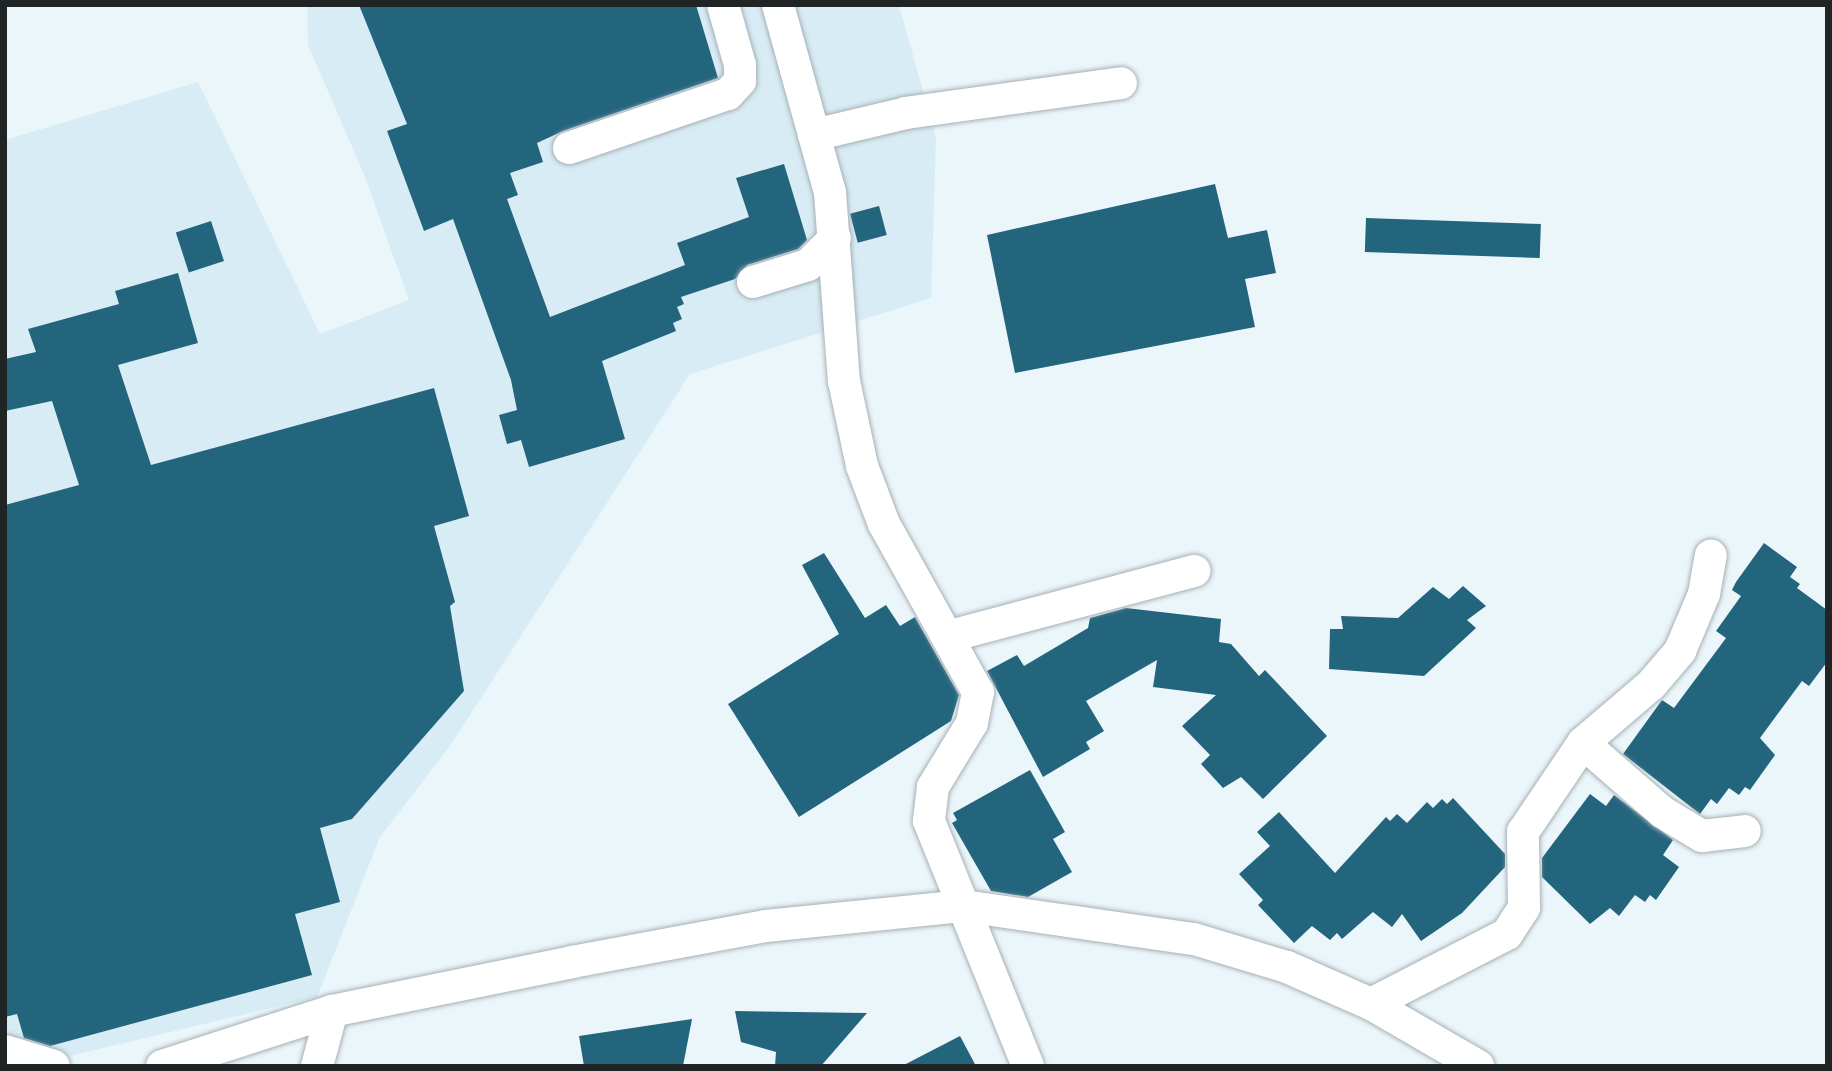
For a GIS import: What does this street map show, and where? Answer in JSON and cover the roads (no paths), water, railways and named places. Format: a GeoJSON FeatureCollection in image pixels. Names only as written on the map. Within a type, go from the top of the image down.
{"type":"FeatureCollection","features":[{"type":"Feature","properties":{"kind":"street"},"geometry":{"type":"LineString","coordinates":[[569,148],[728,94],[740,81],[740,65],[723,5]]}},
{"type":"Feature","properties":{"kind":"street"},"geometry":{"type":"LineString","coordinates":[[778,5],[814,135],[835,238],[844,381],[862,466],[884,524],[950,636],[978,692],[972,723],[933,787],[929,821],[1028,1066]]}},
{"type":"Feature","properties":{"kind":"street"},"geometry":{"type":"LineString","coordinates":[[814,135],[906,113],[1121,83]]}},
{"type":"Feature","properties":{"kind":"street"},"geometry":{"type":"LineString","coordinates":[[753,282],[808,265],[835,238]]}},
{"type":"Feature","properties":{"kind":"street"},"geometry":{"type":"LineString","coordinates":[[1371,1004],[1507,934],[1524,908],[1522,832],[1583,743],[1651,685],[1680,651],[1704,594],[1711,556]]}},
{"type":"Feature","properties":{"kind":"street"},"geometry":{"type":"LineString","coordinates":[[950,636],[1195,571]]}},
{"type":"Feature","properties":{"kind":"street"},"geometry":{"type":"LineString","coordinates":[[1583,743],[1662,812],[1702,836],[1745,831]]}},
{"type":"Feature","properties":{"kind":"street"},"geometry":{"type":"LineString","coordinates":[[162,1066],[332,1011],[766,926],[964,906],[1195,939],[1287,967],[1371,1004],[1478,1066]]}},
{"type":"Feature","properties":{"kind":"street"},"geometry":{"type":"LineString","coordinates":[[317,1066],[332,1011]]}},
{"type":"Feature","properties":{"kind":"street"},"geometry":{"type":"LineString","coordinates":[[5,1051],[54,1066]]}}]}
